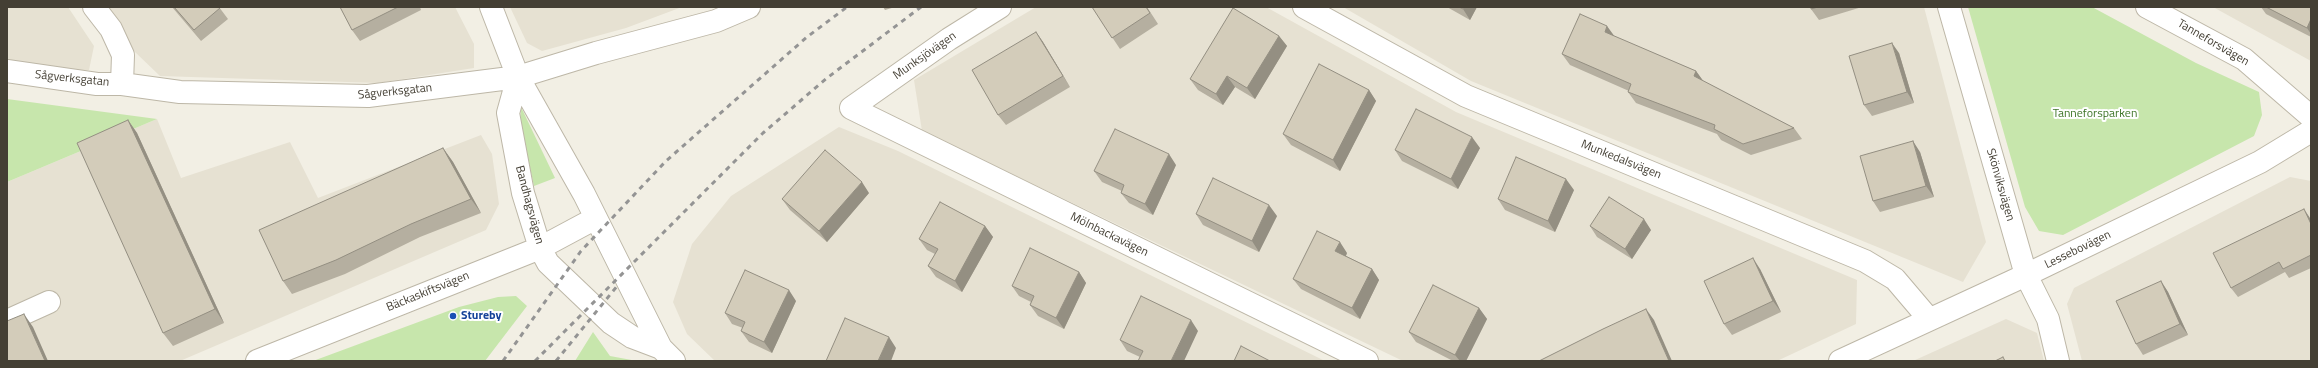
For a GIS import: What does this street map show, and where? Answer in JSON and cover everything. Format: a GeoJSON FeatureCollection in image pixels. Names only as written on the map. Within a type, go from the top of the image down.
{"type":"FeatureCollection","features":[{"type":"Feature","properties":{"kind":"street"},"geometry":{"type":"LineString","coordinates":[[94,7],[111,29],[123,55],[122,84]]}},
{"type":"Feature","properties":{"kind":"street","name":"Bandhagsvägen"},"geometry":{"type":"LineString","coordinates":[[491,7],[518,77],[596,218],[668,354]]}},
{"type":"Feature","properties":{"kind":"street","name":"Sågverksgatan"},"geometry":{"type":"LineString","coordinates":[[7,71],[97,84],[122,84],[180,92],[368,96],[518,77],[596,53],[716,21],[749,7]]}},
{"type":"Feature","properties":{"kind":"street","name":"Munksjövägen"},"geometry":{"type":"LineString","coordinates":[[851,108],[949,39],[1000,7]]}},
{"type":"Feature","properties":{"kind":"street","name":"Munkedalsvägen"},"geometry":{"type":"LineString","coordinates":[[1304,7],[1466,96],[1865,260],[1895,279],[1929,319]]}},
{"type":"Feature","properties":{"kind":"street","name":"Skönviksvägen"},"geometry":{"type":"LineString","coordinates":[[1949,7],[2026,275],[2048,319],[2058,361]]}},
{"type":"Feature","properties":{"kind":"street","name":"Tanneforsvägen"},"geometry":{"type":"LineString","coordinates":[[2147,7],[2244,59],[2311,117]]}},
{"type":"Feature","properties":{"kind":"street","name":"Bandhagsvägen"},"geometry":{"type":"LineString","coordinates":[[518,77],[508,113],[523,193],[540,248],[548,263],[611,323],[632,337],[668,354]]}},
{"type":"Feature","properties":{"kind":"street","name":"Mölnbackavägen"},"geometry":{"type":"LineString","coordinates":[[851,108],[1367,361]]}},
{"type":"Feature","properties":{"kind":"street","name":"Lessebovägen"},"geometry":{"type":"LineString","coordinates":[[1840,361],[2026,275],[2260,162],[2311,131]]}},
{"type":"Feature","properties":{"kind":"street","name":"Bäckaskiftsvägen"},"geometry":{"type":"LineString","coordinates":[[257,361],[540,248],[596,218]]}},
{"type":"Feature","properties":{"kind":"street"},"geometry":{"type":"LineString","coordinates":[[7,321],[49,302]]}},
{"type":"Feature","properties":{"kind":"shaded area"},"geometry":{"type":"Polygon","coordinates":[[[7,7],[68,7],[94,46],[89,70],[65,70],[7,60],[7,7]]]}},
{"type":"Feature","properties":{"kind":"shaded area"},"geometry":{"type":"Polygon","coordinates":[[[94,7],[455,7],[474,44],[474,68],[378,83],[160,76],[111,29],[94,7]]]}},
{"type":"Feature","properties":{"kind":"shaded area"},"geometry":{"type":"Polygon","coordinates":[[[510,7],[682,7],[626,28],[542,51],[527,43],[510,7]]]}},
{"type":"Feature","properties":{"kind":"shaded area"},"geometry":{"type":"Polygon","coordinates":[[[1036,7],[1266,7],[1456,112],[1857,280],[1856,324],[1777,361],[1403,361],[922,131],[914,80],[1036,7]]]}},
{"type":"Feature","properties":{"kind":"shaded area"},"geometry":{"type":"Polygon","coordinates":[[[1343,7],[1924,7],[1986,242],[1963,282],[1471,81],[1343,7]]]}},
{"type":"Feature","properties":{"kind":"shaded area"},"geometry":{"type":"Polygon","coordinates":[[[2213,7],[2311,7],[2311,61],[2213,7]]]}},
{"type":"Feature","properties":{"kind":"shaded area"},"geometry":{"type":"Polygon","coordinates":[[[157,119],[181,178],[290,142],[318,198],[481,135],[492,154],[499,204],[486,230],[180,361],[7,361],[7,182],[157,119]]]}},
{"type":"Feature","properties":{"kind":"shaded area"},"geometry":{"type":"Polygon","coordinates":[[[839,127],[898,151],[1325,361],[715,361],[687,334],[673,302],[692,244],[731,196],[839,127]]]}},
{"type":"Feature","properties":{"kind":"shaded area"},"geometry":{"type":"Polygon","coordinates":[[[2290,177],[2311,181],[2311,361],[2082,361],[2067,304],[2074,288],[2290,177]]]}},
{"type":"Feature","properties":{"kind":"shaded area"},"geometry":{"type":"Polygon","coordinates":[[[2006,319],[2037,333],[2044,361],[1913,361],[2006,319]]]}},
{"type":"Feature","properties":{"kind":"green space","name":"Tanneforsparken"},"geometry":{"type":"Polygon","coordinates":[[[1968,7],[2092,7],[2196,63],[2259,92],[2262,115],[2254,136],[2063,235],[2039,231],[2025,207],[1968,7]]]}},
{"type":"Feature","properties":{"kind":"green space"},"geometry":{"type":"Polygon","coordinates":[[[7,99],[157,119],[7,182],[7,99]]]}},
{"type":"Feature","properties":{"kind":"green space"},"geometry":{"type":"Polygon","coordinates":[[[521,107],[555,178],[534,186],[520,123],[521,107]]]}},
{"type":"Feature","properties":{"kind":"green space"},"geometry":{"type":"Polygon","coordinates":[[[516,296],[527,306],[485,361],[313,361],[459,307],[498,297],[516,296]]]}},
{"type":"Feature","properties":{"kind":"green space"},"geometry":{"type":"Polygon","coordinates":[[[593,332],[610,356],[637,361],[575,361],[593,332]]]}},
{"type":"Feature","properties":{"kind":"building"},"geometry":{"type":"Polygon","coordinates":[[[174,7],[219,7],[220,8],[194,30],[174,7]]]}},
{"type":"Feature","properties":{"kind":"building"},"geometry":{"type":"Polygon","coordinates":[[[340,7],[398,7],[352,30],[340,7]]]}},
{"type":"Feature","properties":{"kind":"building"},"geometry":{"type":"Polygon","coordinates":[[[1092,7],[1146,7],[1150,13],[1112,38],[1092,7]]]}},
{"type":"Feature","properties":{"kind":"building"},"geometry":{"type":"Polygon","coordinates":[[[2266,7],[2311,7],[2311,19],[2307,28],[2266,7]]]}},
{"type":"Feature","properties":{"kind":"building"},"geometry":{"type":"Polygon","coordinates":[[[1233,8],[1279,36],[1247,88],[1227,76],[1216,94],[1190,79],[1233,8]]]}},
{"type":"Feature","properties":{"kind":"building"},"geometry":{"type":"Polygon","coordinates":[[[1580,14],[1607,26],[1605,32],[1696,71],[1694,76],[1794,128],[1743,144],[1714,129],[1715,125],[1628,92],[1631,84],[1562,54],[1580,14]]]}},
{"type":"Feature","properties":{"kind":"building"},"geometry":{"type":"Polygon","coordinates":[[[1036,32],[1063,76],[998,115],[972,70],[1036,32]]]}},
{"type":"Feature","properties":{"kind":"building"},"geometry":{"type":"Polygon","coordinates":[[[1892,43],[1907,92],[1864,105],[1849,56],[1892,43]]]}},
{"type":"Feature","properties":{"kind":"building"},"geometry":{"type":"Polygon","coordinates":[[[1319,64],[1369,90],[1333,160],[1283,134],[1319,64]]]}},
{"type":"Feature","properties":{"kind":"building"},"geometry":{"type":"Polygon","coordinates":[[[1416,109],[1472,137],[1451,179],[1395,150],[1416,109]]]}},
{"type":"Feature","properties":{"kind":"building"},"geometry":{"type":"Polygon","coordinates":[[[128,120],[215,309],[163,333],[77,143],[128,120]]]}},
{"type":"Feature","properties":{"kind":"building"},"geometry":{"type":"Polygon","coordinates":[[[1115,129],[1169,154],[1145,204],[1121,193],[1124,185],[1094,171],[1115,129]]]}},
{"type":"Feature","properties":{"kind":"building"},"geometry":{"type":"Polygon","coordinates":[[[1913,141],[1926,186],[1873,201],[1860,156],[1913,141]]]}},
{"type":"Feature","properties":{"kind":"building"},"geometry":{"type":"Polygon","coordinates":[[[443,148],[471,199],[411,224],[336,260],[283,281],[259,230],[443,148]]]}},
{"type":"Feature","properties":{"kind":"building"},"geometry":{"type":"Polygon","coordinates":[[[825,150],[862,182],[819,231],[782,199],[825,150]]]}},
{"type":"Feature","properties":{"kind":"building"},"geometry":{"type":"Polygon","coordinates":[[[1516,157],[1566,179],[1548,221],[1498,199],[1516,157]]]}},
{"type":"Feature","properties":{"kind":"building"},"geometry":{"type":"Polygon","coordinates":[[[1213,178],[1269,205],[1252,241],[1196,214],[1213,178]]]}},
{"type":"Feature","properties":{"kind":"building"},"geometry":{"type":"Polygon","coordinates":[[[1609,197],[1644,219],[1625,249],[1590,226],[1609,197]]]}},
{"type":"Feature","properties":{"kind":"building"},"geometry":{"type":"Polygon","coordinates":[[[940,202],[985,226],[955,281],[928,266],[938,249],[919,239],[940,202]]]}},
{"type":"Feature","properties":{"kind":"building"},"geometry":{"type":"Polygon","coordinates":[[[2304,209],[2311,224],[2311,255],[2283,269],[2279,262],[2231,288],[2213,253],[2304,209]]]}},
{"type":"Feature","properties":{"kind":"building"},"geometry":{"type":"Polygon","coordinates":[[[1317,231],[1340,242],[1335,251],[1372,269],[1352,308],[1293,279],[1317,231]]]}},
{"type":"Feature","properties":{"kind":"building"},"geometry":{"type":"Polygon","coordinates":[[[1030,248],[1079,272],[1056,318],[1030,305],[1034,296],[1012,286],[1030,248]]]}},
{"type":"Feature","properties":{"kind":"building"},"geometry":{"type":"Polygon","coordinates":[[[1753,258],[1773,301],[1724,324],[1704,281],[1753,258]]]}},
{"type":"Feature","properties":{"kind":"building"},"geometry":{"type":"Polygon","coordinates":[[[745,270],[789,290],[764,342],[741,331],[745,322],[725,313],[745,270]]]}},
{"type":"Feature","properties":{"kind":"building"},"geometry":{"type":"Polygon","coordinates":[[[2161,281],[2180,324],[2136,344],[2116,301],[2161,281]]]}},
{"type":"Feature","properties":{"kind":"building"},"geometry":{"type":"Polygon","coordinates":[[[1433,285],[1479,308],[1455,355],[1409,332],[1433,285]]]}},
{"type":"Feature","properties":{"kind":"building"},"geometry":{"type":"Polygon","coordinates":[[[1141,296],[1191,320],[1171,361],[1138,361],[1143,351],[1120,340],[1141,296]]]}},
{"type":"Feature","properties":{"kind":"building"},"geometry":{"type":"Polygon","coordinates":[[[1646,309],[1669,361],[1539,361],[1603,329],[1646,309]]]}},
{"type":"Feature","properties":{"kind":"building"},"geometry":{"type":"Polygon","coordinates":[[[24,314],[45,361],[7,361],[7,321],[24,314]]]}},
{"type":"Feature","properties":{"kind":"building"},"geometry":{"type":"Polygon","coordinates":[[[845,318],[889,337],[878,361],[826,361],[845,318]]]}},
{"type":"Feature","properties":{"kind":"building"},"geometry":{"type":"Polygon","coordinates":[[[1241,346],[1270,361],[1234,361],[1241,346]]]}},
{"type":"Feature","properties":{"kind":"building"},"geometry":{"type":"Polygon","coordinates":[[[2003,357],[2005,361],[1995,361],[2003,357]]]}},
{"type":"Feature","properties":{"kind":"railway"},"geometry":{"type":"LineString","coordinates":[[503,361],[581,251],[666,161],[807,37],[847,7]]}},
{"type":"Feature","properties":{"kind":"railway"},"geometry":{"type":"LineString","coordinates":[[535,361],[763,133],[827,78],[921,7]]}},
{"type":"Feature","properties":{"kind":"railway"},"geometry":{"type":"LineString","coordinates":[[556,361],[618,285]]}},
{"type":"Feature","properties":{"kind":"place","name":"Stureby"},"geometry":{"type":"Point","coordinates":[453,316]}}]}
